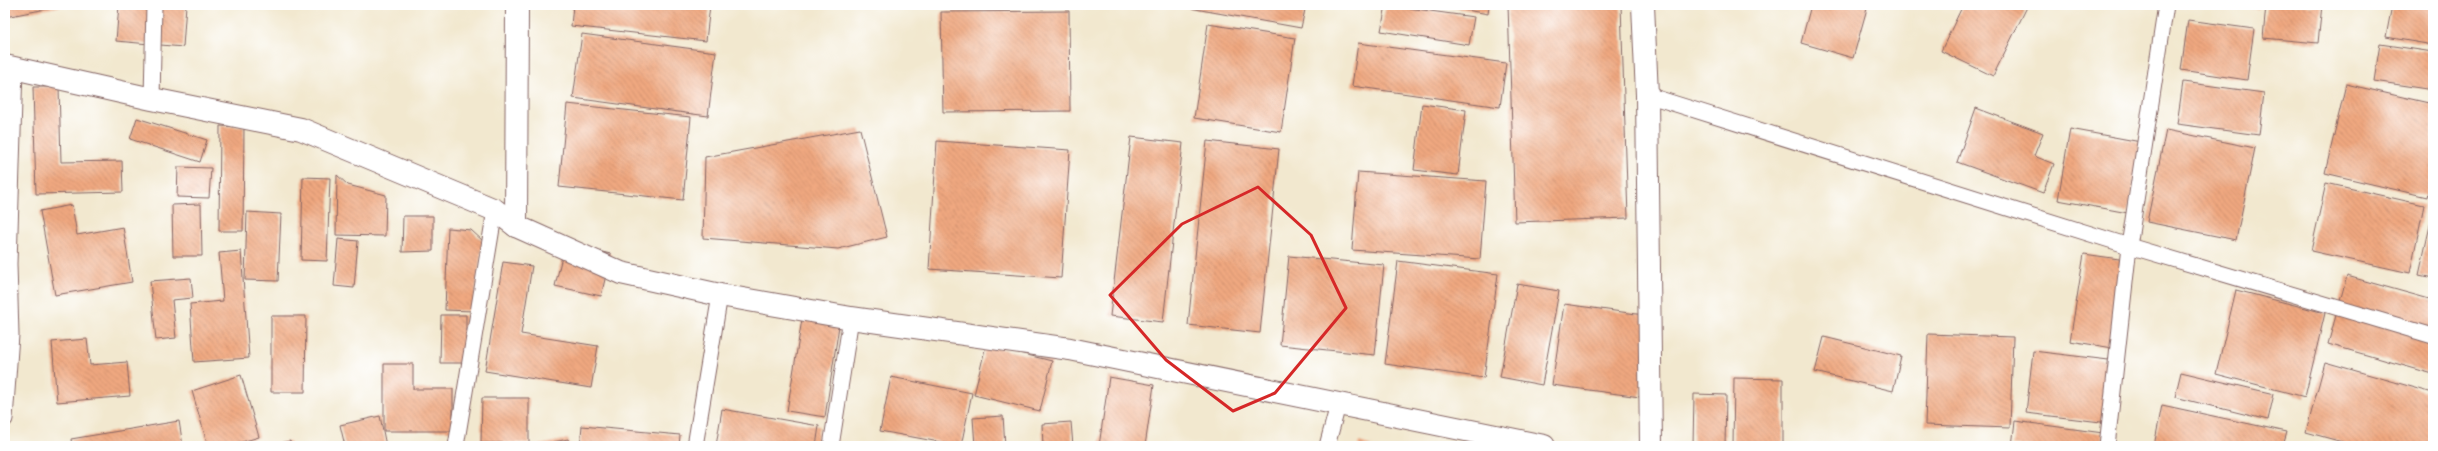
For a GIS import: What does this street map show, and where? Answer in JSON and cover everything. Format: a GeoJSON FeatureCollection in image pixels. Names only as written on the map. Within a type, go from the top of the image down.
{"type":"FeatureCollection","features":[{"type":"Feature","properties":{"kind":"street"},"geometry":{"type":"LineString","coordinates":[[516,226],[517,5]]}},
{"type":"Feature","properties":{"kind":"street"},"geometry":{"type":"LineString","coordinates":[[1643,5],[1647,95],[1651,446]]}},
{"type":"Feature","properties":{"kind":"street"},"geometry":{"type":"LineString","coordinates":[[10,66],[152,99],[301,129],[495,210],[516,226],[622,272],[720,295],[851,318],[1070,349],[1544,446]]}},
{"type":"Feature","properties":{"kind":"lane"},"geometry":{"type":"LineString","coordinates":[[152,99],[154,5]]}},
{"type":"Feature","properties":{"kind":"lane"},"geometry":{"type":"LineString","coordinates":[[2107,446],[2129,246],[2166,5]]}},
{"type":"Feature","properties":{"kind":"lane"},"geometry":{"type":"LineString","coordinates":[[5,420],[10,335],[10,66]]}},
{"type":"Feature","properties":{"kind":"lane"},"geometry":{"type":"LineString","coordinates":[[1647,95],[2129,246],[2433,336]]}},
{"type":"Feature","properties":{"kind":"lane"},"geometry":{"type":"LineString","coordinates":[[456,446],[495,210]]}},
{"type":"Feature","properties":{"kind":"lane"},"geometry":{"type":"LineString","coordinates":[[695,446],[720,295]]}},
{"type":"Feature","properties":{"kind":"lane"},"geometry":{"type":"LineString","coordinates":[[831,446],[851,318]]}},
{"type":"Feature","properties":{"kind":"lane"},"geometry":{"type":"LineString","coordinates":[[1327,446],[1338,405]]}},
{"type":"Feature","properties":{"kind":"highlighted area"},"geometry":{"type":"Polygon","coordinates":[[[1258,187],[1311,235],[1346,308],[1275,393],[1233,411],[1166,360],[1110,295],[1182,224],[1258,187]]]}},
{"type":"Feature","properties":{"kind":"building"},"geometry":{"type":"Polygon","coordinates":[[[5,5],[62,5],[62,6],[5,17],[5,5]]]}},
{"type":"Feature","properties":{"kind":"building"},"geometry":{"type":"Polygon","coordinates":[[[119,5],[186,5],[183,47],[116,41],[119,5]]]}},
{"type":"Feature","properties":{"kind":"building"},"geometry":{"type":"Polygon","coordinates":[[[573,5],[710,5],[706,41],[571,26],[573,5]]]}},
{"type":"Feature","properties":{"kind":"building"},"geometry":{"type":"Polygon","coordinates":[[[1173,5],[1306,5],[1301,28],[1173,5]]]}},
{"type":"Feature","properties":{"kind":"building"},"geometry":{"type":"Polygon","coordinates":[[[1386,5],[1474,17],[1469,45],[1381,31],[1386,5]]]}},
{"type":"Feature","properties":{"kind":"building"},"geometry":{"type":"Polygon","coordinates":[[[1440,5],[1489,5],[1488,14],[1440,5]]]}},
{"type":"Feature","properties":{"kind":"building"},"geometry":{"type":"Polygon","coordinates":[[[1508,5],[1621,5],[1628,218],[1515,222],[1508,5]]]}},
{"type":"Feature","properties":{"kind":"building"},"geometry":{"type":"Polygon","coordinates":[[[1811,5],[1868,5],[1853,58],[1801,43],[1811,5]]]}},
{"type":"Feature","properties":{"kind":"building"},"geometry":{"type":"Polygon","coordinates":[[[1963,5],[2023,5],[2027,7],[1993,76],[1941,51],[1963,5]]]}},
{"type":"Feature","properties":{"kind":"building"},"geometry":{"type":"Polygon","coordinates":[[[2224,5],[2258,5],[2257,9],[2224,5]]]}},
{"type":"Feature","properties":{"kind":"building"},"geometry":{"type":"Polygon","coordinates":[[[2266,5],[2322,5],[2318,43],[2263,38],[2266,5]]]}},
{"type":"Feature","properties":{"kind":"building"},"geometry":{"type":"Polygon","coordinates":[[[2392,5],[2433,5],[2433,45],[2386,37],[2392,5]]]}},
{"type":"Feature","properties":{"kind":"building"},"geometry":{"type":"Polygon","coordinates":[[[1069,11],[1070,111],[943,112],[941,12],[1069,11]]]}},
{"type":"Feature","properties":{"kind":"building"},"geometry":{"type":"Polygon","coordinates":[[[2188,20],[2254,29],[2247,80],[2181,70],[2188,20]]]}},
{"type":"Feature","properties":{"kind":"building"},"geometry":{"type":"Polygon","coordinates":[[[1208,24],[1295,38],[1281,132],[1194,118],[1208,24]]]}},
{"type":"Feature","properties":{"kind":"building"},"geometry":{"type":"Polygon","coordinates":[[[582,34],[716,52],[708,116],[573,98],[582,34]]]}},
{"type":"Feature","properties":{"kind":"building"},"geometry":{"type":"Polygon","coordinates":[[[1358,43],[1506,63],[1500,107],[1352,86],[1358,43]]]}},
{"type":"Feature","properties":{"kind":"building"},"geometry":{"type":"Polygon","coordinates":[[[2380,44],[2433,52],[2433,90],[2374,81],[2380,44]]]}},
{"type":"Feature","properties":{"kind":"building"},"geometry":{"type":"Polygon","coordinates":[[[5,82],[7,83],[5,165],[5,82]]]}},
{"type":"Feature","properties":{"kind":"building"},"geometry":{"type":"Polygon","coordinates":[[[2183,82],[2264,93],[2259,135],[2177,124],[2183,82]]]}},
{"type":"Feature","properties":{"kind":"building"},"geometry":{"type":"Polygon","coordinates":[[[2346,84],[2433,104],[2433,170],[2427,197],[2325,173],[2346,84]]]}},
{"type":"Feature","properties":{"kind":"building"},"geometry":{"type":"Polygon","coordinates":[[[33,87],[59,87],[61,162],[122,161],[123,192],[36,194],[33,87]]]}},
{"type":"Feature","properties":{"kind":"building"},"geometry":{"type":"Polygon","coordinates":[[[567,104],[691,117],[683,200],[559,187],[567,104]]]}},
{"type":"Feature","properties":{"kind":"building"},"geometry":{"type":"Polygon","coordinates":[[[1422,104],[1466,110],[1458,175],[1414,170],[1422,104]]]}},
{"type":"Feature","properties":{"kind":"building"},"geometry":{"type":"Polygon","coordinates":[[[1976,108],[2043,133],[2034,156],[2054,164],[2043,193],[1957,162],[1976,108]]]}},
{"type":"Feature","properties":{"kind":"building"},"geometry":{"type":"Polygon","coordinates":[[[137,118],[207,140],[200,162],[130,139],[137,118]]]}},
{"type":"Feature","properties":{"kind":"building"},"geometry":{"type":"Polygon","coordinates":[[[220,126],[244,127],[243,231],[219,231],[220,126]]]}},
{"type":"Feature","properties":{"kind":"building"},"geometry":{"type":"Polygon","coordinates":[[[860,129],[887,237],[838,249],[703,238],[705,157],[860,129]]]}},
{"type":"Feature","properties":{"kind":"building"},"geometry":{"type":"Polygon","coordinates":[[[2070,129],[2141,142],[2128,213],[2058,200],[2070,129]]]}},
{"type":"Feature","properties":{"kind":"building"},"geometry":{"type":"Polygon","coordinates":[[[2166,130],[2255,148],[2236,240],[2147,222],[2166,130]]]}},
{"type":"Feature","properties":{"kind":"building"},"geometry":{"type":"Polygon","coordinates":[[[1131,137],[1183,143],[1163,322],[1110,316],[1131,137]]]}},
{"type":"Feature","properties":{"kind":"building"},"geometry":{"type":"Polygon","coordinates":[[[937,141],[1070,150],[1061,278],[929,269],[937,141]]]}},
{"type":"Feature","properties":{"kind":"building"},"geometry":{"type":"Polygon","coordinates":[[[1207,141],[1279,149],[1260,333],[1188,325],[1207,141]]]}},
{"type":"Feature","properties":{"kind":"building"},"geometry":{"type":"Polygon","coordinates":[[[178,167],[211,168],[209,198],[177,197],[178,167]]]}},
{"type":"Feature","properties":{"kind":"building"},"geometry":{"type":"Polygon","coordinates":[[[1358,172],[1486,181],[1480,259],[1352,250],[1358,172]]]}},
{"type":"Feature","properties":{"kind":"building"},"geometry":{"type":"Polygon","coordinates":[[[337,175],[348,185],[386,195],[385,236],[336,235],[337,175]]]}},
{"type":"Feature","properties":{"kind":"building"},"geometry":{"type":"Polygon","coordinates":[[[303,177],[330,178],[327,261],[301,260],[303,177]]]}},
{"type":"Feature","properties":{"kind":"building"},"geometry":{"type":"Polygon","coordinates":[[[2326,183],[2424,205],[2410,273],[2311,251],[2326,183]]]}},
{"type":"Feature","properties":{"kind":"building"},"geometry":{"type":"Polygon","coordinates":[[[201,204],[202,256],[173,256],[172,205],[201,204]]]}},
{"type":"Feature","properties":{"kind":"building"},"geometry":{"type":"Polygon","coordinates":[[[72,205],[77,235],[123,227],[132,282],[55,295],[40,211],[72,205]]]}},
{"type":"Feature","properties":{"kind":"building"},"geometry":{"type":"Polygon","coordinates":[[[247,212],[281,214],[278,281],[245,280],[247,212]]]}},
{"type":"Feature","properties":{"kind":"building"},"geometry":{"type":"Polygon","coordinates":[[[2433,212],[2433,278],[2419,275],[2433,212]]]}},
{"type":"Feature","properties":{"kind":"building"},"geometry":{"type":"Polygon","coordinates":[[[403,216],[433,216],[433,251],[402,252],[403,216]]]}},
{"type":"Feature","properties":{"kind":"building"},"geometry":{"type":"Polygon","coordinates":[[[448,228],[471,230],[483,241],[473,311],[445,310],[448,228]]]}},
{"type":"Feature","properties":{"kind":"building"},"geometry":{"type":"Polygon","coordinates":[[[338,239],[358,241],[354,288],[334,286],[338,239]]]}},
{"type":"Feature","properties":{"kind":"building"},"geometry":{"type":"Polygon","coordinates":[[[565,244],[611,254],[601,296],[555,286],[565,244]]]}},
{"type":"Feature","properties":{"kind":"building"},"geometry":{"type":"Polygon","coordinates":[[[241,251],[249,358],[194,362],[190,304],[223,301],[219,253],[241,251]]]}},
{"type":"Feature","properties":{"kind":"building"},"geometry":{"type":"Polygon","coordinates":[[[2084,254],[2133,261],[2119,349],[2070,341],[2084,254]]]}},
{"type":"Feature","properties":{"kind":"building"},"geometry":{"type":"Polygon","coordinates":[[[1289,256],[1384,265],[1375,355],[1280,345],[1289,256]]]}},
{"type":"Feature","properties":{"kind":"building"},"geometry":{"type":"Polygon","coordinates":[[[1398,261],[1498,274],[1484,378],[1385,364],[1398,261]]]}},
{"type":"Feature","properties":{"kind":"building"},"geometry":{"type":"Polygon","coordinates":[[[503,262],[532,266],[521,334],[598,346],[591,388],[485,371],[503,262]]]}},
{"type":"Feature","properties":{"kind":"building"},"geometry":{"type":"Polygon","coordinates":[[[2347,276],[2433,300],[2433,374],[2328,344],[2347,276]]]}},
{"type":"Feature","properties":{"kind":"building"},"geometry":{"type":"Polygon","coordinates":[[[191,278],[193,298],[172,300],[176,338],[156,340],[150,281],[191,278]]]}},
{"type":"Feature","properties":{"kind":"building"},"geometry":{"type":"Polygon","coordinates":[[[1517,284],[1559,291],[1542,385],[1500,377],[1517,284]]]}},
{"type":"Feature","properties":{"kind":"building"},"geometry":{"type":"Polygon","coordinates":[[[2236,290],[2325,313],[2305,397],[2216,374],[2236,290]]]}},
{"type":"Feature","properties":{"kind":"building"},"geometry":{"type":"Polygon","coordinates":[[[1564,304],[1651,316],[1640,397],[1552,385],[1564,304]]]}},
{"type":"Feature","properties":{"kind":"building"},"geometry":{"type":"Polygon","coordinates":[[[804,307],[841,313],[825,417],[787,411],[804,307]]]}},
{"type":"Feature","properties":{"kind":"building"},"geometry":{"type":"Polygon","coordinates":[[[441,315],[466,315],[466,363],[440,363],[441,315]]]}},
{"type":"Feature","properties":{"kind":"building"},"geometry":{"type":"Polygon","coordinates":[[[271,316],[306,316],[305,392],[271,392],[271,316]]]}},
{"type":"Feature","properties":{"kind":"building"},"geometry":{"type":"Polygon","coordinates":[[[1928,334],[2013,337],[2010,428],[1925,425],[1928,334]]]}},
{"type":"Feature","properties":{"kind":"building"},"geometry":{"type":"Polygon","coordinates":[[[1824,337],[1901,356],[1893,391],[1815,372],[1824,337]]]}},
{"type":"Feature","properties":{"kind":"building"},"geometry":{"type":"Polygon","coordinates":[[[87,339],[90,365],[127,362],[130,396],[57,402],[52,342],[87,339]]]}},
{"type":"Feature","properties":{"kind":"building"},"geometry":{"type":"Polygon","coordinates":[[[986,345],[1052,361],[1040,411],[974,395],[986,345]]]}},
{"type":"Feature","properties":{"kind":"building"},"geometry":{"type":"Polygon","coordinates":[[[2033,351],[2117,361],[2109,423],[2026,413],[2033,351]]]}},
{"type":"Feature","properties":{"kind":"building"},"geometry":{"type":"Polygon","coordinates":[[[2325,362],[2433,393],[2433,446],[2357,446],[2306,432],[2325,362]]]}},
{"type":"Feature","properties":{"kind":"building"},"geometry":{"type":"Polygon","coordinates":[[[384,364],[413,364],[413,389],[453,389],[453,431],[384,431],[384,364]]]}},
{"type":"Feature","properties":{"kind":"building"},"geometry":{"type":"Polygon","coordinates":[[[2181,372],[2274,394],[2268,420],[2175,397],[2181,372]]]}},
{"type":"Feature","properties":{"kind":"building"},"geometry":{"type":"Polygon","coordinates":[[[241,375],[259,437],[228,446],[208,446],[192,391],[241,375]]]}},
{"type":"Feature","properties":{"kind":"building"},"geometry":{"type":"Polygon","coordinates":[[[891,377],[972,393],[961,446],[880,431],[891,377]]]}},
{"type":"Feature","properties":{"kind":"building"},"geometry":{"type":"Polygon","coordinates":[[[1109,377],[1154,385],[1145,446],[1099,446],[1109,377]]]}},
{"type":"Feature","properties":{"kind":"building"},"geometry":{"type":"Polygon","coordinates":[[[1734,378],[1783,379],[1783,446],[1733,446],[1734,378]]]}},
{"type":"Feature","properties":{"kind":"building"},"geometry":{"type":"Polygon","coordinates":[[[1694,394],[1726,395],[1725,446],[1693,446],[1694,394]]]}},
{"type":"Feature","properties":{"kind":"building"},"geometry":{"type":"Polygon","coordinates":[[[482,398],[529,398],[529,443],[481,443],[482,398]]]}},
{"type":"Feature","properties":{"kind":"building"},"geometry":{"type":"Polygon","coordinates":[[[2162,405],[2287,432],[2283,446],[2154,446],[2162,405]]]}},
{"type":"Feature","properties":{"kind":"building"},"geometry":{"type":"Polygon","coordinates":[[[722,409],[819,426],[816,446],[716,446],[722,409]]]}},
{"type":"Feature","properties":{"kind":"building"},"geometry":{"type":"Polygon","coordinates":[[[380,416],[386,446],[345,446],[340,425],[380,416]]]}},
{"type":"Feature","properties":{"kind":"building"},"geometry":{"type":"Polygon","coordinates":[[[1003,416],[1005,446],[975,446],[973,418],[1003,416]]]}},
{"type":"Feature","properties":{"kind":"building"},"geometry":{"type":"Polygon","coordinates":[[[179,421],[183,446],[72,446],[71,439],[179,421]]]}},
{"type":"Feature","properties":{"kind":"building"},"geometry":{"type":"Polygon","coordinates":[[[2015,421],[2103,433],[2101,446],[2012,446],[2015,421]]]}},
{"type":"Feature","properties":{"kind":"building"},"geometry":{"type":"Polygon","coordinates":[[[1071,422],[1073,446],[1043,446],[1042,424],[1071,422]]]}},
{"type":"Feature","properties":{"kind":"building"},"geometry":{"type":"Polygon","coordinates":[[[582,426],[680,435],[679,446],[580,446],[582,426]]]}},
{"type":"Feature","properties":{"kind":"building"},"geometry":{"type":"Polygon","coordinates":[[[568,439],[570,446],[540,446],[540,445],[568,439]]]}},
{"type":"Feature","properties":{"kind":"building"},"geometry":{"type":"Polygon","coordinates":[[[290,441],[291,446],[271,446],[271,445],[290,441]]]}},
{"type":"Feature","properties":{"kind":"building"},"geometry":{"type":"Polygon","coordinates":[[[1359,442],[1373,446],[1358,446],[1359,442]]]}}]}
